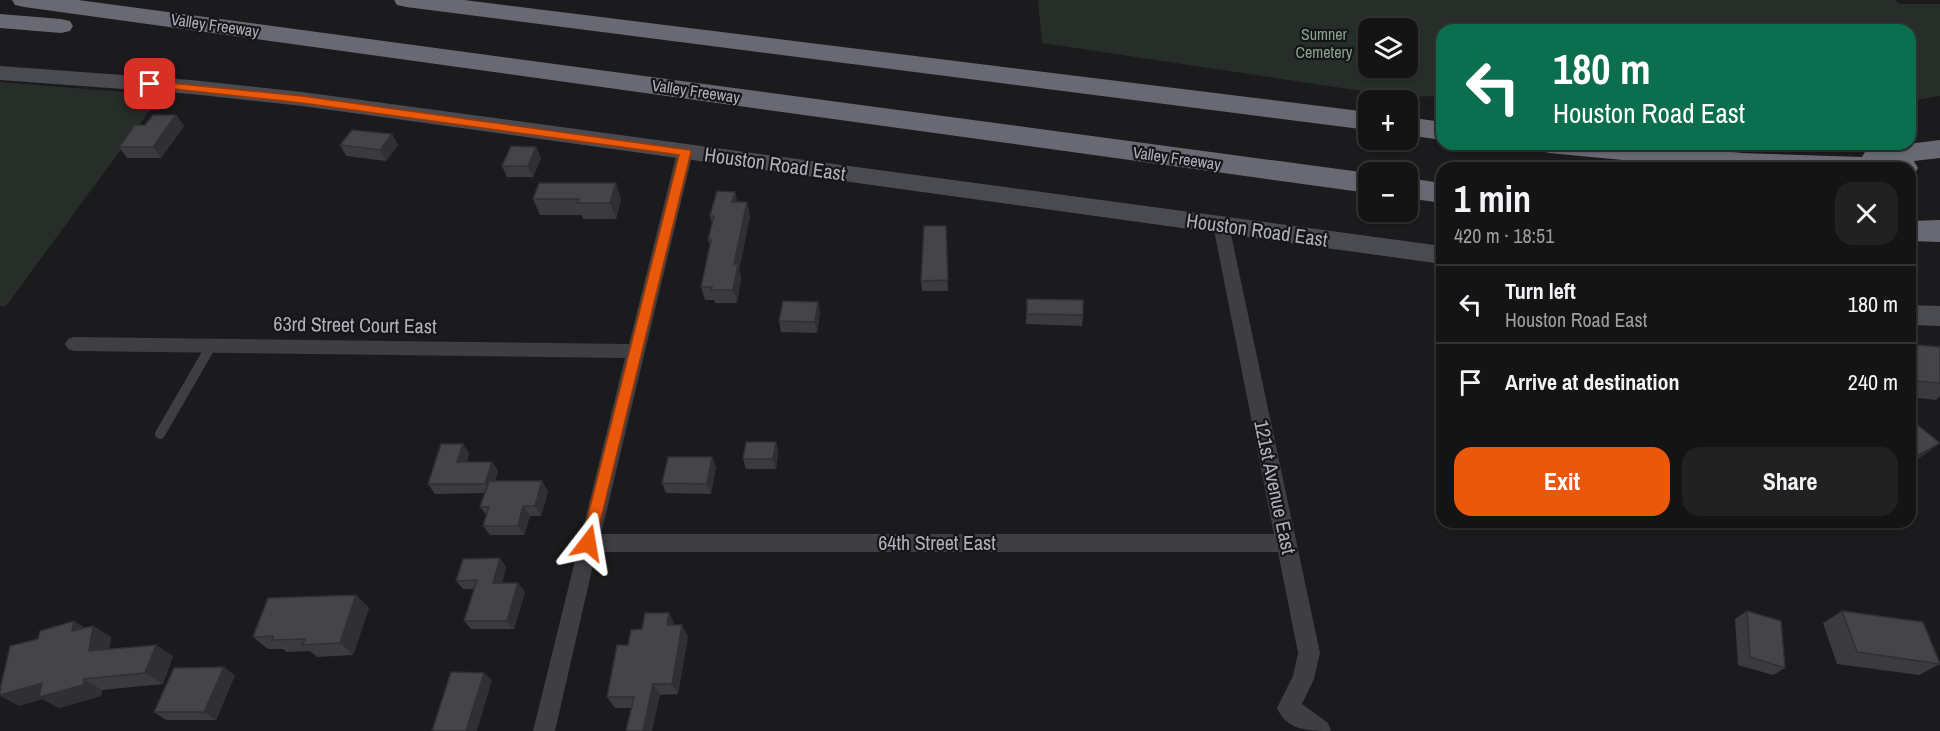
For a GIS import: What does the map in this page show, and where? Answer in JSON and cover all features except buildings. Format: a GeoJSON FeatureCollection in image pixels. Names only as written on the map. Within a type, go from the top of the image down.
{"type":"FeatureCollection","features":[{"type":"Feature","properties":{"kind":"highway","name":"Valley Freeway"},"geometry":{"type":"LineString","coordinates":[[24,0],[1358,182]]}},
{"type":"Feature","properties":{"kind":"highway"},"geometry":{"type":"LineString","coordinates":[[406,0],[1358,120]]}},
{"type":"Feature","properties":{"kind":"highway"},"geometry":{"type":"LineString","coordinates":[[552,0],[936,59],[1027,77]]}},
{"type":"Feature","properties":{"kind":"highway"},"geometry":{"type":"LineString","coordinates":[[0,21],[112,30],[522,79],[813,107]]}},
{"type":"Feature","properties":{"kind":"highway"},"geometry":{"type":"LineString","coordinates":[[1418,128],[1436,130]]}},
{"type":"Feature","properties":{"kind":"highway"},"geometry":{"type":"LineString","coordinates":[[1813,162],[1940,149]]}},
{"type":"Feature","properties":{"kind":"highway"},"geometry":{"type":"LineString","coordinates":[[1605,150],[1780,162]]}},
{"type":"Feature","properties":{"kind":"highway"},"geometry":{"type":"LineString","coordinates":[[1916,168],[1940,167]]}},
{"type":"Feature","properties":{"kind":"highway"},"geometry":{"type":"LineString","coordinates":[[1418,190],[1436,192]]}},
{"type":"Feature","properties":{"kind":"highway"},"geometry":{"type":"LineString","coordinates":[[1916,231],[1940,231]]}},
{"type":"Feature","properties":{"kind":"street","name":"Houston Road East"},"geometry":{"type":"LineString","coordinates":[[0,73],[191,87],[302,99],[1436,254]]}},
{"type":"Feature","properties":{"kind":"street"},"geometry":{"type":"LineString","coordinates":[[544,731],[588,543],[686,152]]}},
{"type":"Feature","properties":{"kind":"street","name":"121st Avenue East"},"geometry":{"type":"LineString","coordinates":[[1221,225],[1309,653],[1303,679],[1288,708],[1320,731]]}},
{"type":"Feature","properties":{"kind":"street"},"geometry":{"type":"LineString","coordinates":[[1916,315],[1940,316]]}},
{"type":"Feature","properties":{"kind":"street","name":"63rd Street Court East"},"geometry":{"type":"LineString","coordinates":[[74,345],[636,351]]}},
{"type":"Feature","properties":{"kind":"street","name":"64th Street East"},"geometry":{"type":"LineString","coordinates":[[588,543],[1286,543]]}},
{"type":"Feature","properties":{"kind":"lane"},"geometry":{"type":"LineString","coordinates":[[160,434],[211,346]]}},
{"type":"Feature","properties":{"kind":"green space","name":"Sumner Cemetery"},"geometry":{"type":"Polygon","coordinates":[[[1038,0],[1895,0],[1899,4],[1940,4],[1940,96],[1916,100],[1916,24],[1436,24],[1436,96],[1418,97],[1418,90],[1358,91],[1042,43],[1038,0]]]}},
{"type":"Feature","properties":{"kind":"green space"},"geometry":{"type":"Polygon","coordinates":[[[0,82],[161,95],[6,306],[0,306],[0,82]]]}},
{"type":"Feature","properties":{"kind":"route"},"geometry":{"type":"LineString","coordinates":[[150,84],[302,99],[686,152],[588,543]]}}]}
